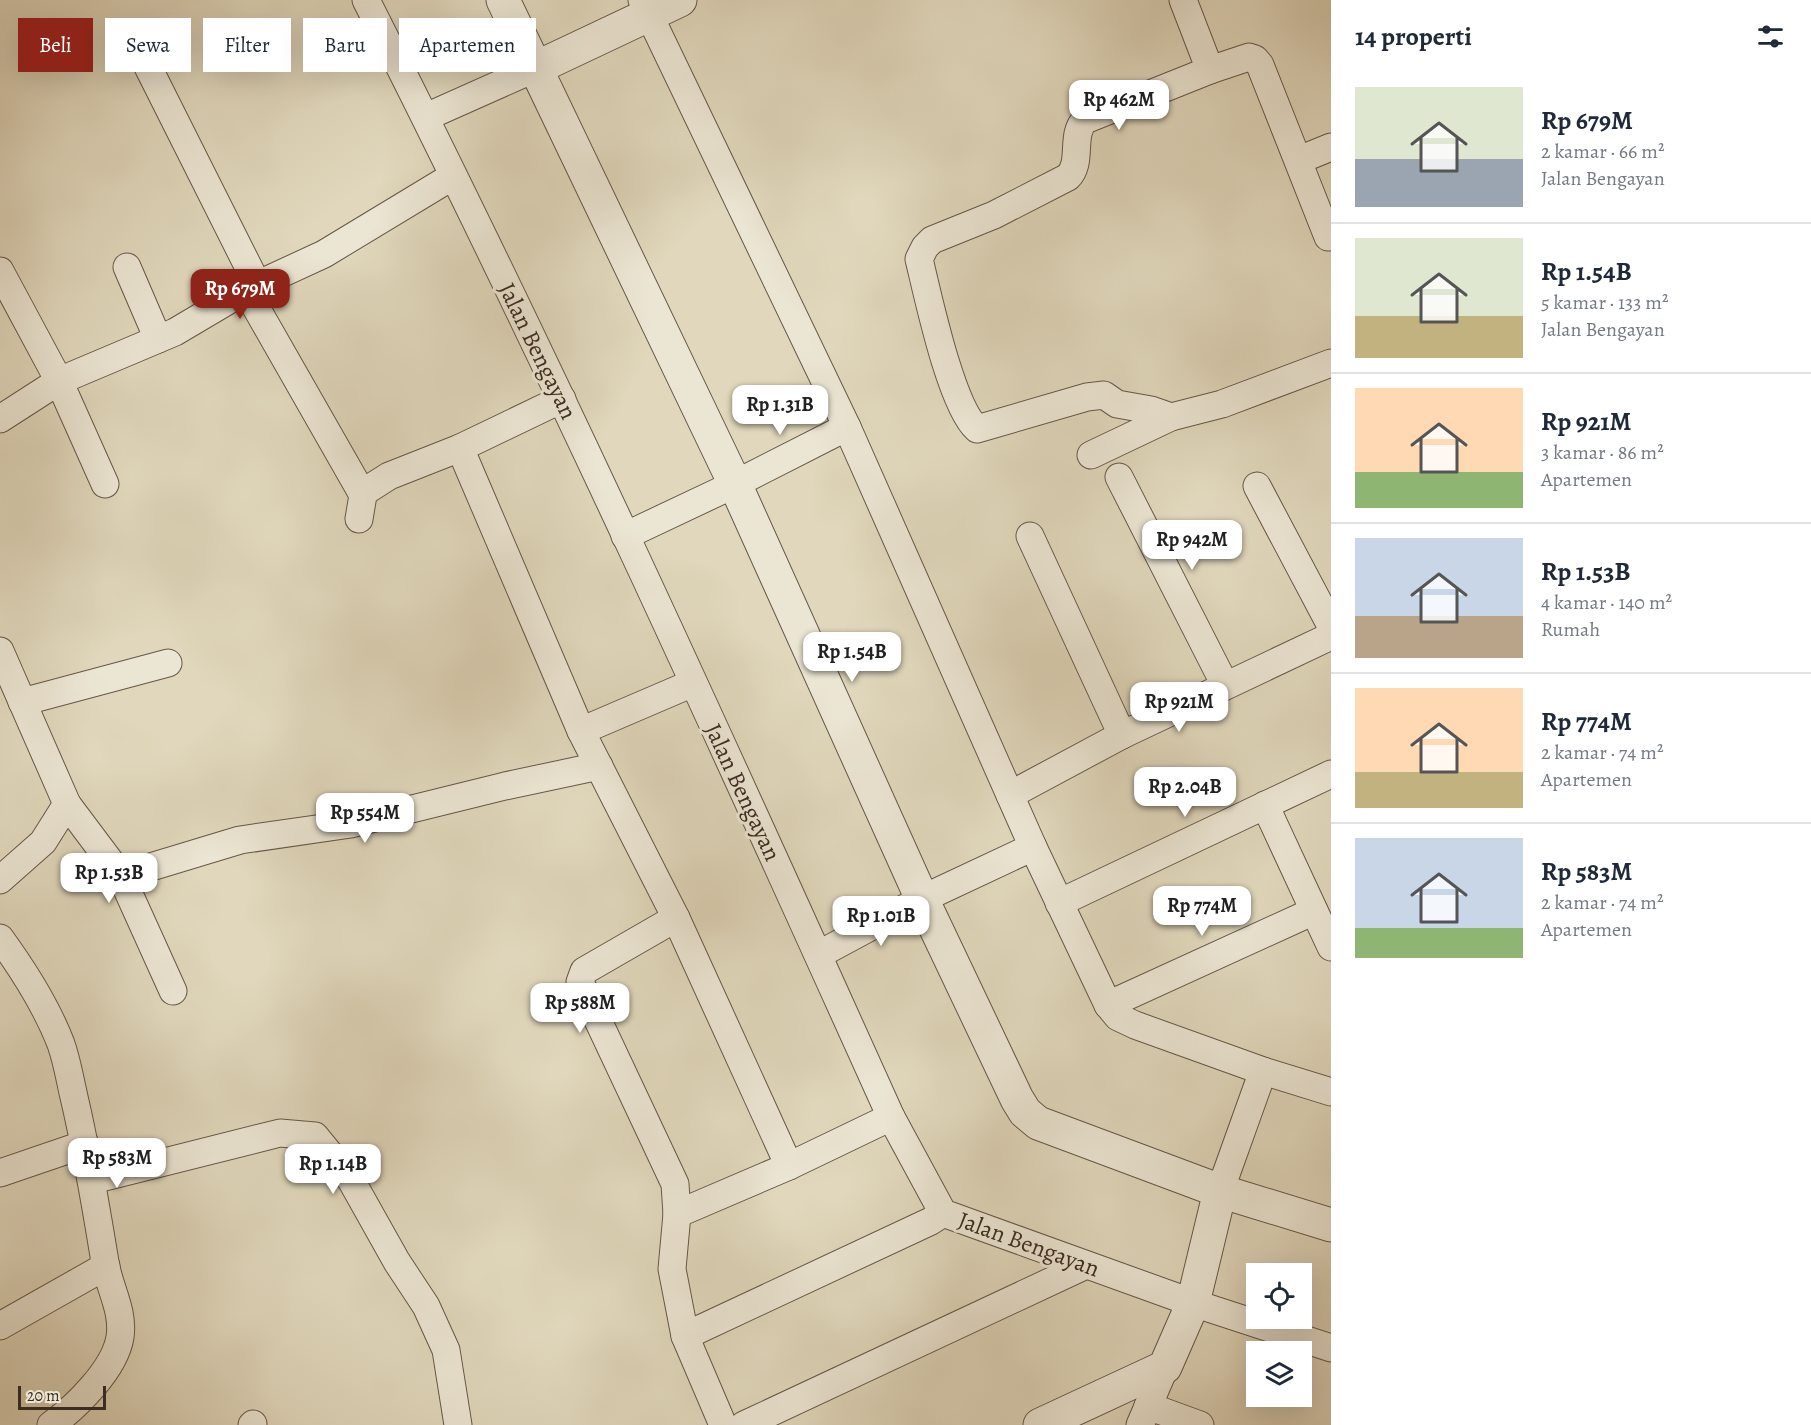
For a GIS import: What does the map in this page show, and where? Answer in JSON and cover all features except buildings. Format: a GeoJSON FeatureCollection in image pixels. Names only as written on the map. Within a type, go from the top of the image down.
{"type":"FeatureCollection","features":[{"type":"Feature","properties":{"kind":"street","name":"Jalan Bengayan"},"geometry":{"type":"LineString","coordinates":[[366,0],[426,117],[562,399],[891,1117],[943,1213],[1086,1265],[1331,1348]]}},
{"type":"Feature","properties":{"kind":"street"},"geometry":{"type":"LineString","coordinates":[[503,0],[512,18]]}},
{"type":"Feature","properties":{"kind":"street"},"geometry":{"type":"LineString","coordinates":[[680,0],[646,8],[536,68],[735,484],[922,899],[1017,1100],[1025,1112],[1038,1123],[1220,1191],[1331,1225]]}},
{"type":"Feature","properties":{"kind":"street"},"geometry":{"type":"LineString","coordinates":[[1183,0],[1210,70]]}},
{"type":"Feature","properties":{"kind":"street"},"geometry":{"type":"LineString","coordinates":[[646,8],[847,428],[1033,847],[1108,1005],[1118,1017],[1135,1025],[1263,1071],[1331,1092]]}},
{"type":"Feature","properties":{"kind":"street"},"geometry":{"type":"LineString","coordinates":[[1171,417],[1151,410],[1117,404],[1104,395],[1087,397],[977,429],[964,412],[944,354],[919,259],[925,248],[932,240],[994,215],[1068,177],[1074,169],[1080,127],[1085,120],[1210,70],[1249,57],[1255,59],[1260,65],[1328,237]]}},
{"type":"Feature","properties":{"kind":"street"},"geometry":{"type":"LineString","coordinates":[[150,72],[251,287],[361,507],[367,490],[389,476],[460,447],[562,399]]}},
{"type":"Feature","properties":{"kind":"street"},"geometry":{"type":"LineString","coordinates":[[426,117],[527,72]]}},
{"type":"Feature","properties":{"kind":"street"},"geometry":{"type":"LineString","coordinates":[[1299,160],[1331,147]]}},
{"type":"Feature","properties":{"kind":"street"},"geometry":{"type":"LineString","coordinates":[[0,420],[59,381],[175,332],[251,287],[324,254],[453,176]]}},
{"type":"Feature","properties":{"kind":"street"},"geometry":{"type":"LineString","coordinates":[[127,267],[158,339]]}},
{"type":"Feature","properties":{"kind":"street"},"geometry":{"type":"LineString","coordinates":[[0,271],[59,381],[105,484]]}},
{"type":"Feature","properties":{"kind":"street"},"geometry":{"type":"LineString","coordinates":[[1091,455],[1171,417],[1222,404],[1331,363]]}},
{"type":"Feature","properties":{"kind":"street"},"geometry":{"type":"LineString","coordinates":[[625,536],[847,428]]}},
{"type":"Feature","properties":{"kind":"street"},"geometry":{"type":"LineString","coordinates":[[460,447],[582,731],[676,918],[789,1166]]}},
{"type":"Feature","properties":{"kind":"street"},"geometry":{"type":"LineString","coordinates":[[1119,477],[1225,685]]}},
{"type":"Feature","properties":{"kind":"street"},"geometry":{"type":"LineString","coordinates":[[1257,486],[1331,626]]}},
{"type":"Feature","properties":{"kind":"street"},"geometry":{"type":"LineString","coordinates":[[1030,536],[1122,735]]}},
{"type":"Feature","properties":{"kind":"street"},"geometry":{"type":"LineString","coordinates":[[1010,795],[1122,735],[1331,636]]}},
{"type":"Feature","properties":{"kind":"street"},"geometry":{"type":"LineString","coordinates":[[0,651],[67,804],[121,876],[173,991]]}},
{"type":"Feature","properties":{"kind":"street"},"geometry":{"type":"LineString","coordinates":[[22,702],[168,663]]}},
{"type":"Feature","properties":{"kind":"street"},"geometry":{"type":"LineString","coordinates":[[582,731],[693,683]]}},
{"type":"Feature","properties":{"kind":"street"},"geometry":{"type":"LineString","coordinates":[[121,876],[240,840],[351,824],[505,786],[599,766]]}},
{"type":"Feature","properties":{"kind":"street"},"geometry":{"type":"LineString","coordinates":[[1059,903],[1331,774]]}},
{"type":"Feature","properties":{"kind":"street"},"geometry":{"type":"LineString","coordinates":[[0,880],[43,842],[67,804]]}},
{"type":"Feature","properties":{"kind":"street"},"geometry":{"type":"LineString","coordinates":[[1264,805],[1331,947]]}},
{"type":"Feature","properties":{"kind":"street"},"geometry":{"type":"LineString","coordinates":[[818,955],[922,899],[1033,847]]}},
{"type":"Feature","properties":{"kind":"street"},"geometry":{"type":"LineString","coordinates":[[1108,1005],[1314,911]]}},
{"type":"Feature","properties":{"kind":"street"},"geometry":{"type":"LineString","coordinates":[[676,918],[585,971],[580,982],[675,1184],[677,1214],[672,1269],[686,1336],[723,1425]]}},
{"type":"Feature","properties":{"kind":"street"},"geometry":{"type":"LineString","coordinates":[[0,938],[21,967],[45,1008],[61,1046],[93,1180],[106,1266],[120,1311],[120,1338],[110,1364],[67,1420]]}},
{"type":"Feature","properties":{"kind":"street"},"geometry":{"type":"LineString","coordinates":[[1200,1425],[1144,1415],[1193,1302],[1220,1191],[1263,1071]]}},
{"type":"Feature","properties":{"kind":"street"},"geometry":{"type":"LineString","coordinates":[[677,1214],[789,1166],[891,1117]]}},
{"type":"Feature","properties":{"kind":"street"},"geometry":{"type":"LineString","coordinates":[[93,1180],[280,1133],[315,1136],[351,1180],[397,1262],[426,1306],[446,1350],[458,1425]]}},
{"type":"Feature","properties":{"kind":"street"},"geometry":{"type":"LineString","coordinates":[[0,1173],[85,1144]]}},
{"type":"Feature","properties":{"kind":"street"},"geometry":{"type":"LineString","coordinates":[[686,1336],[943,1213]]}},
{"type":"Feature","properties":{"kind":"street"},"geometry":{"type":"LineString","coordinates":[[744,1425],[1086,1265]]}},
{"type":"Feature","properties":{"kind":"street"},"geometry":{"type":"LineString","coordinates":[[0,1326],[106,1266]]}},
{"type":"Feature","properties":{"kind":"street"},"geometry":{"type":"LineString","coordinates":[[1040,1425],[1165,1366]]}}]}
